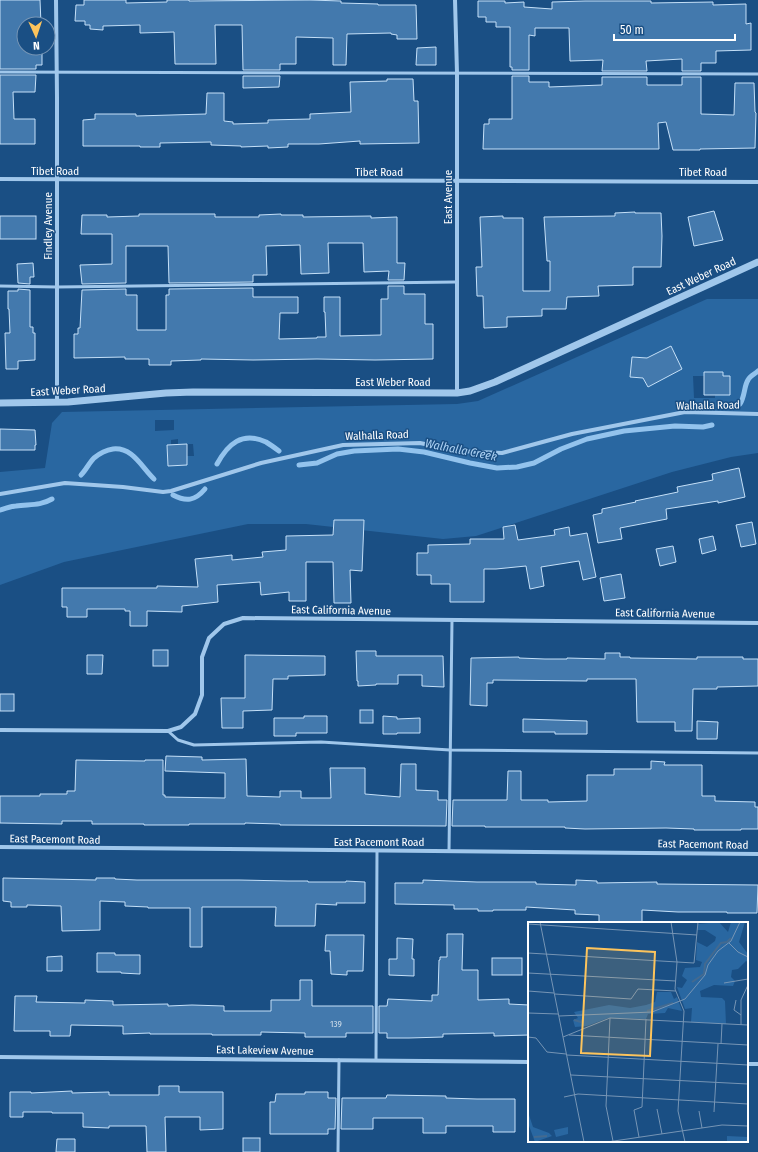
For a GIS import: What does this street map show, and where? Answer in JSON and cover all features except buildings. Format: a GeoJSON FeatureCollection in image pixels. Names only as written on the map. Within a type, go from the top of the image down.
{"type":"FeatureCollection","features":[{"type":"Feature","properties":{"kind":"street","name":"Findley Avenue"},"geometry":{"type":"LineString","coordinates":[[56,0],[57,403]]}},
{"type":"Feature","properties":{"kind":"street","name":"East Avenue"},"geometry":{"type":"LineString","coordinates":[[455,0],[457,73],[457,393]]}},
{"type":"Feature","properties":{"kind":"street","name":"Tibet Road"},"geometry":{"type":"LineString","coordinates":[[0,179],[758,182]]}},
{"type":"Feature","properties":{"kind":"street","name":"East Weber Road"},"geometry":{"type":"LineString","coordinates":[[0,403],[57,403],[193,392],[457,393],[470,391],[495,382],[758,262]]}},
{"type":"Feature","properties":{"kind":"street","name":"Walhalla Road"},"geometry":{"type":"LineString","coordinates":[[0,494],[65,482],[163,492],[171,491],[261,462],[343,445],[420,443],[458,450],[502,453],[572,434],[685,412],[758,414]]}},
{"type":"Feature","properties":{"kind":"street","name":"East California Avenue"},"geometry":{"type":"LineString","coordinates":[[0,730],[168,731],[181,727],[195,714],[202,695],[202,657],[209,638],[224,624],[243,618],[758,623]]}},
{"type":"Feature","properties":{"kind":"street","name":"East Pacemont Road"},"geometry":{"type":"LineString","coordinates":[[0,847],[758,854]]}},
{"type":"Feature","properties":{"kind":"street","name":"East Lakeview Avenue"},"geometry":{"type":"LineString","coordinates":[[0,1057],[528,1062]]}},
{"type":"Feature","properties":{"kind":"lane"},"geometry":{"type":"LineString","coordinates":[[0,72],[758,74]]}},
{"type":"Feature","properties":{"kind":"lane"},"geometry":{"type":"LineString","coordinates":[[0,286],[57,287],[456,282]]}},
{"type":"Feature","properties":{"kind":"lane"},"geometry":{"type":"LineString","coordinates":[[448,851],[452,620]]}},
{"type":"Feature","properties":{"kind":"lane"},"geometry":{"type":"LineString","coordinates":[[168,731],[178,740],[194,745],[321,742],[450,750],[758,753]]}},
{"type":"Feature","properties":{"kind":"lane"},"geometry":{"type":"LineString","coordinates":[[376,1060],[377,851]]}},
{"type":"Feature","properties":{"kind":"lane"},"geometry":{"type":"LineString","coordinates":[[338,1152],[339,1060]]}},
{"type":"Feature","properties":{"kind":"shaded area"},"geometry":{"type":"Polygon","coordinates":[[[707,299],[758,299],[758,453],[731,457],[672,472],[476,536],[443,539],[306,524],[248,524],[64,562],[0,585],[0,472],[45,468],[52,423],[62,412],[457,404],[478,401],[707,299]],[[671,346],[647,358],[632,357],[630,377],[643,378],[648,387],[677,360],[671,346]],[[704,372],[704,376],[693,376],[694,398],[715,398],[715,395],[730,395],[730,377],[704,372]],[[155,420],[155,431],[174,430],[174,420],[155,420]],[[178,439],[171,440],[171,445],[167,445],[168,465],[187,465],[187,456],[194,456],[193,444],[178,444],[178,439]]]}},
{"type":"Feature","properties":{"kind":"waterway","name":"Walhalla Creek"},"geometry":{"type":"LineString","coordinates":[[740,404],[748,380],[758,371]]}},
{"type":"Feature","properties":{"kind":"waterway","name":"Walhalla Creek"},"geometry":{"type":"LineString","coordinates":[[299,465],[317,463],[337,454],[354,451],[398,449],[424,452],[497,468],[517,467],[534,463],[561,449],[587,439],[624,431],[675,426],[703,427],[712,425]]}},
{"type":"Feature","properties":{"kind":"waterway"},"geometry":{"type":"LineString","coordinates":[[217,464],[231,445],[243,439],[257,439],[266,442],[279,451]]}},
{"type":"Feature","properties":{"kind":"waterway","name":"Walhalla Creek"},"geometry":{"type":"LineString","coordinates":[[81,475],[94,458],[110,449],[120,449],[132,455],[154,479]]}},
{"type":"Feature","properties":{"kind":"waterway"},"geometry":{"type":"LineString","coordinates":[[173,495],[182,499],[190,499],[198,496],[205,489]]}},
{"type":"Feature","properties":{"kind":"waterway","name":"Walhalla Creek"},"geometry":{"type":"LineString","coordinates":[[0,510],[14,506],[39,504],[52,499]]}}]}
